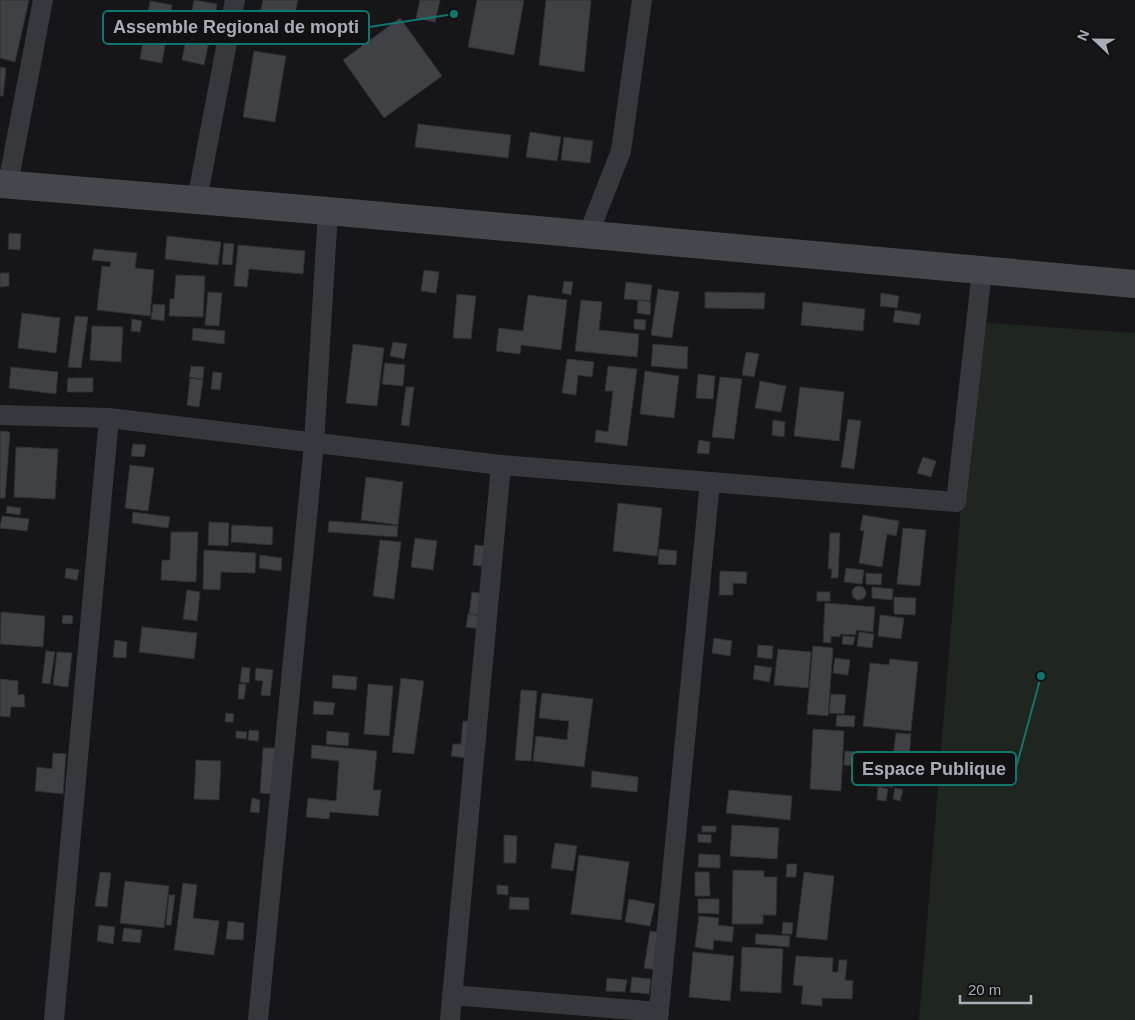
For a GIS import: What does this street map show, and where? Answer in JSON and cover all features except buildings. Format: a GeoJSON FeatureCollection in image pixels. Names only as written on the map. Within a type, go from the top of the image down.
{"type":"FeatureCollection","features":[{"type":"Feature","properties":{"kind":"street"},"geometry":{"type":"LineString","coordinates":[[43,0],[4,184],[328,211],[1135,284]]}},
{"type":"Feature","properties":{"kind":"street"},"geometry":{"type":"LineString","coordinates":[[197,200],[235,0]]}},
{"type":"Feature","properties":{"kind":"street"},"geometry":{"type":"LineString","coordinates":[[588,235],[621,151],[642,0]]}},
{"type":"Feature","properties":{"kind":"street"},"geometry":{"type":"LineString","coordinates":[[258,1020],[314,444],[328,211]]}},
{"type":"Feature","properties":{"kind":"street"},"geometry":{"type":"LineString","coordinates":[[0,415],[109,418],[501,465],[956,502],[982,271]]}},
{"type":"Feature","properties":{"kind":"street"},"geometry":{"type":"LineString","coordinates":[[54,1020],[109,418]]}},
{"type":"Feature","properties":{"kind":"street"},"geometry":{"type":"LineString","coordinates":[[450,1020],[501,465]]}},
{"type":"Feature","properties":{"kind":"street"},"geometry":{"type":"LineString","coordinates":[[452,995],[659,1016],[710,482]]}},
{"type":"Feature","properties":{"kind":"shaded area"},"geometry":{"type":"Polygon","coordinates":[[[976,322],[1135,333],[1135,1020],[919,1020],[976,322]]]}},
{"type":"Feature","properties":{"kind":"place","name":"Assemble Regional de mopti"},"geometry":{"type":"Point","coordinates":[454,14]}},
{"type":"Feature","properties":{"kind":"place","name":"Espace Publique"},"geometry":{"type":"Point","coordinates":[1041,676]}}]}
